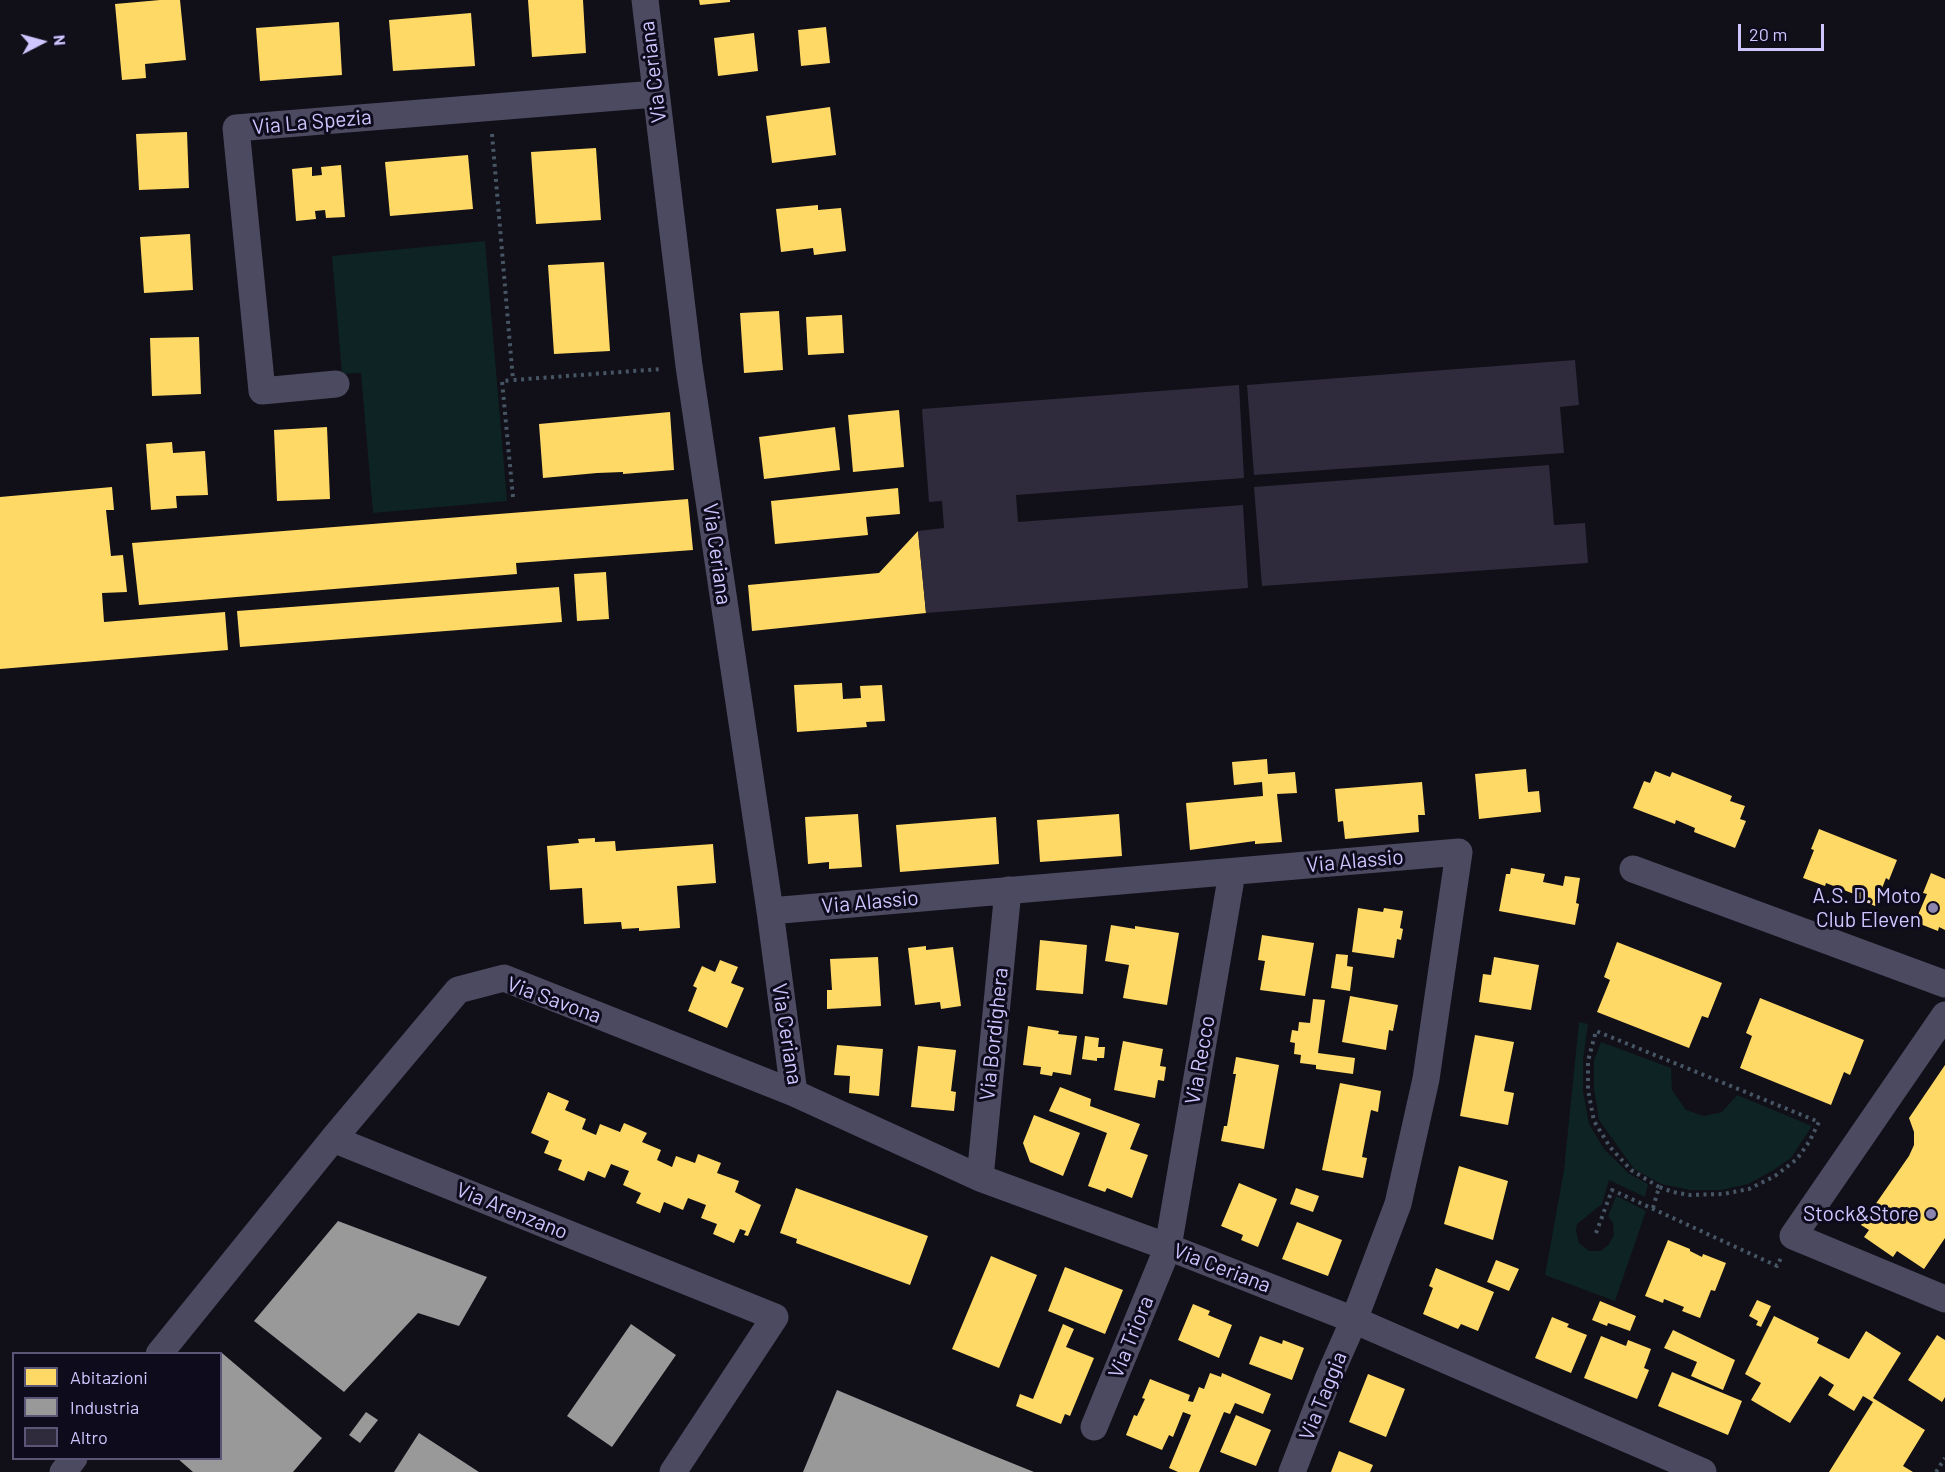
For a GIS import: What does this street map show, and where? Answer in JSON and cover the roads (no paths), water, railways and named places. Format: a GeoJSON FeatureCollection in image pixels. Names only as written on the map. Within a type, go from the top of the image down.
{"type":"FeatureCollection","features":[{"type":"Feature","properties":{"kind":"street","name":"Via Ceriana"},"geometry":{"type":"LineString","coordinates":[[645,0],[689,366],[770,911],[794,1093],[980,1178],[1168,1247],[1354,1320],[1703,1472]]}},
{"type":"Feature","properties":{"kind":"street","name":"Via La Spezia"},"geometry":{"type":"LineString","coordinates":[[336,384],[262,391],[236,128],[655,94]]}},
{"type":"Feature","properties":{"kind":"street","name":"Via Alassio"},"geometry":{"type":"LineString","coordinates":[[770,911],[1459,852],[1426,1079],[1398,1204],[1354,1320]]}},
{"type":"Feature","properties":{"kind":"street"},"geometry":{"type":"LineString","coordinates":[[1633,869],[1945,984]]}},
{"type":"Feature","properties":{"kind":"street","name":"Via Recco"},"geometry":{"type":"LineString","coordinates":[[1168,1247],[1232,873]]}},
{"type":"Feature","properties":{"kind":"street","name":"Via Bordighera"},"geometry":{"type":"LineString","coordinates":[[980,1178],[1008,890]]}},
{"type":"Feature","properties":{"kind":"street","name":"Via Savona"},"geometry":{"type":"LineString","coordinates":[[333,1139],[458,990],[504,978],[794,1093]]}},
{"type":"Feature","properties":{"kind":"street"},"geometry":{"type":"LineString","coordinates":[[1940,1297],[1793,1236],[1945,1015]]}},
{"type":"Feature","properties":{"kind":"street"},"geometry":{"type":"LineString","coordinates":[[160,1352],[333,1139]]}},
{"type":"Feature","properties":{"kind":"street","name":"Via Arenzano"},"geometry":{"type":"LineString","coordinates":[[333,1139],[775,1317],[673,1472]]}},
{"type":"Feature","properties":{"kind":"street","name":"Via Triora"},"geometry":{"type":"LineString","coordinates":[[1094,1427],[1168,1247]]}},
{"type":"Feature","properties":{"kind":"street","name":"Via Taggia"},"geometry":{"type":"LineString","coordinates":[[1292,1472],[1354,1320]]}},
{"type":"Feature","properties":{"kind":"street"},"geometry":{"type":"LineString","coordinates":[[63,1472],[72,1460]]}},
{"type":"Feature","properties":{"kind":"place","name":"A.S. D. Moto Club Eleven"},"geometry":{"type":"Point","coordinates":[1933,908]}},
{"type":"Feature","properties":{"kind":"place","name":"Stock&Store"},"geometry":{"type":"Point","coordinates":[1931,1214]}}]}
